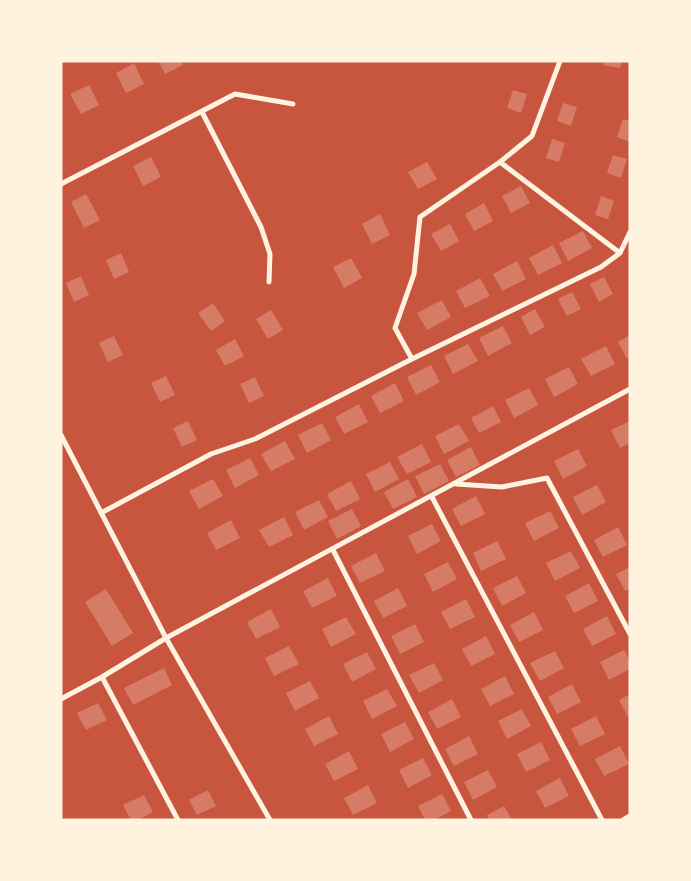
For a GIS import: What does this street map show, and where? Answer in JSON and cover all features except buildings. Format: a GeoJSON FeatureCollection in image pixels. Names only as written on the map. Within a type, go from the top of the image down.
{"type":"FeatureCollection","features":[{"type":"Feature","properties":{"kind":"street"},"geometry":{"type":"LineString","coordinates":[[412,359],[395,328],[414,274],[420,217],[500,162],[532,136],[560,61]]}},
{"type":"Feature","properties":{"kind":"street"},"geometry":{"type":"LineString","coordinates":[[61,184],[235,94],[292,104]]}},
{"type":"Feature","properties":{"kind":"street"},"geometry":{"type":"LineString","coordinates":[[202,112],[261,227],[270,254],[269,282]]}},
{"type":"Feature","properties":{"kind":"street"},"geometry":{"type":"LineString","coordinates":[[500,162],[620,253]]}},
{"type":"Feature","properties":{"kind":"street"},"geometry":{"type":"LineString","coordinates":[[100,513],[211,454],[255,439],[412,359],[600,267],[620,253],[630,232]]}},
{"type":"Feature","properties":{"kind":"street"},"geometry":{"type":"LineString","coordinates":[[61,699],[102,678],[166,638],[432,497],[630,389]]}},
{"type":"Feature","properties":{"kind":"street"},"geometry":{"type":"LineString","coordinates":[[61,435],[166,638],[270,820]]}},
{"type":"Feature","properties":{"kind":"street"},"geometry":{"type":"LineString","coordinates":[[456,484],[502,487],[547,478],[630,634]]}},
{"type":"Feature","properties":{"kind":"street"},"geometry":{"type":"LineString","coordinates":[[432,497],[602,820]]}},
{"type":"Feature","properties":{"kind":"street"},"geometry":{"type":"LineString","coordinates":[[333,550],[471,820]]}},
{"type":"Feature","properties":{"kind":"street"},"geometry":{"type":"LineString","coordinates":[[102,678],[178,820]]}},
{"type":"Feature","properties":{"kind":"street"},"geometry":{"type":"LineString","coordinates":[[623,820],[630,816]]}}]}
